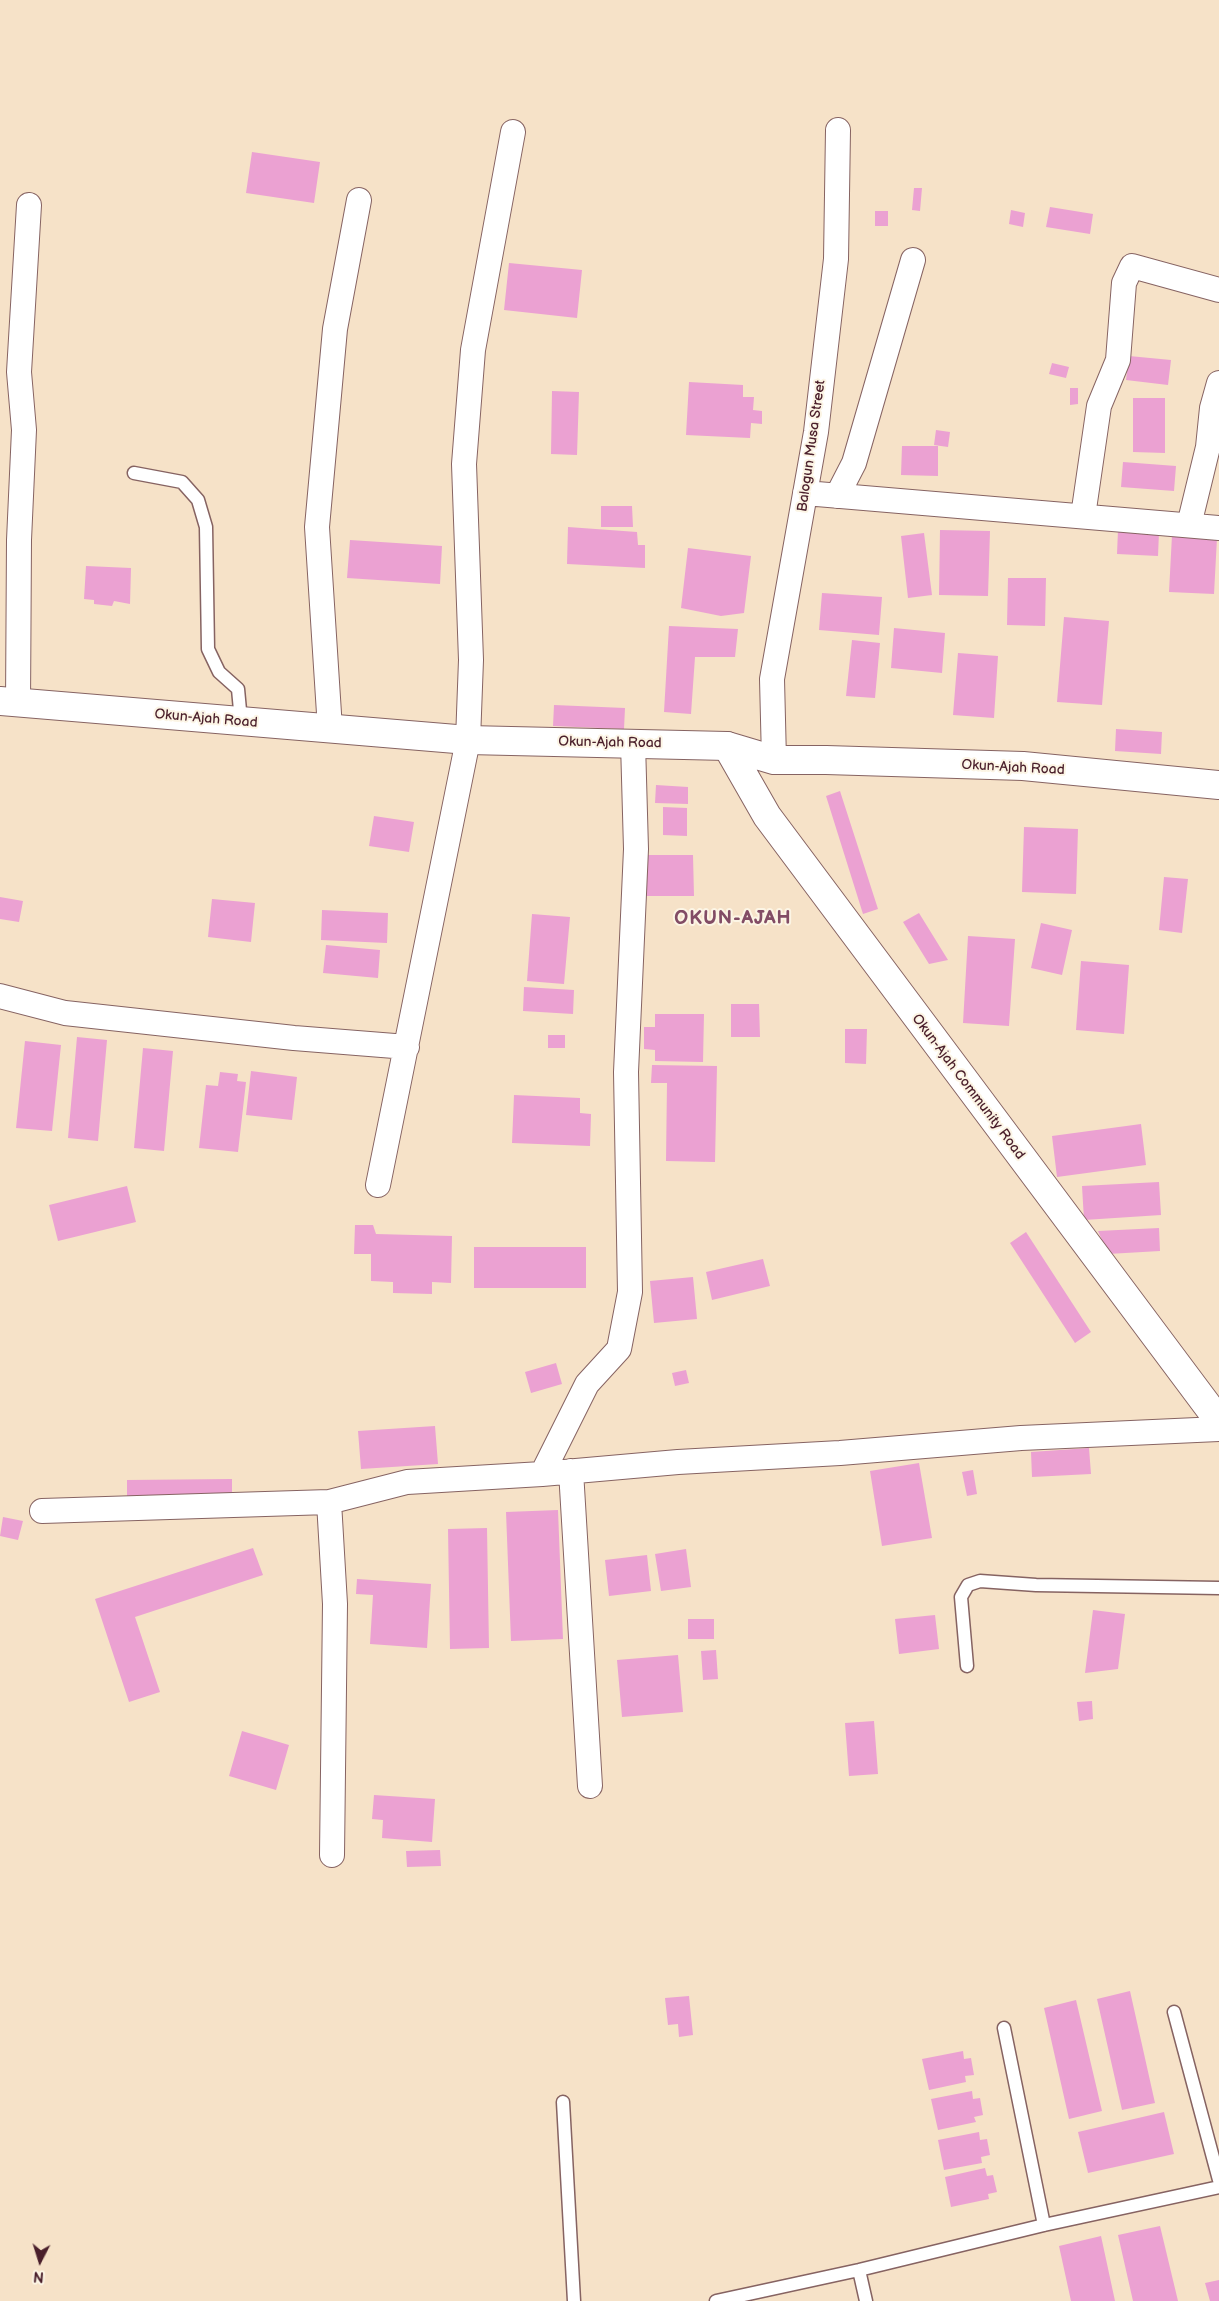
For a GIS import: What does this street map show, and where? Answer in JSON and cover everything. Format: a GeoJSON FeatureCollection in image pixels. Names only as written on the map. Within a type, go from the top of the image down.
{"type":"FeatureCollection","features":[{"type":"Feature","properties":{"kind":"street","name":"Balogun Musa Street"},"geometry":{"type":"LineString","coordinates":[[774,760],[772,679],[816,432],[836,259],[838,130]]}},
{"type":"Feature","properties":{"kind":"street"},"geometry":{"type":"LineString","coordinates":[[378,1185],[468,740],[471,660],[464,464],[473,350],[513,132]]}},
{"type":"Feature","properties":{"kind":"street"},"geometry":{"type":"LineString","coordinates":[[330,729],[317,527],[335,329],[359,200]]}},
{"type":"Feature","properties":{"kind":"street"},"geometry":{"type":"LineString","coordinates":[[9,702],[24,430],[19,372],[29,205]]}},
{"type":"Feature","properties":{"kind":"street"},"geometry":{"type":"LineString","coordinates":[[837,496],[854,463],[912,260]]}},
{"type":"Feature","properties":{"kind":"street"},"geometry":{"type":"LineString","coordinates":[[1083,516],[1099,406],[1118,360],[1124,283],[1132,266],[1219,290]]}},
{"type":"Feature","properties":{"kind":"street"},"geometry":{"type":"LineString","coordinates":[[1189,525],[1208,447],[1212,408],[1219,383]]}},
{"type":"Feature","properties":{"kind":"street"},"geometry":{"type":"LineString","coordinates":[[805,493],[1219,528]]}},
{"type":"Feature","properties":{"kind":"street","name":"Okun-Ajah Road"},"geometry":{"type":"LineString","coordinates":[[9,702],[468,740],[727,746],[774,760],[1022,766],[1219,785]]}},
{"type":"Feature","properties":{"kind":"street"},"geometry":{"type":"LineString","coordinates":[[542,1474],[587,1384],[619,1349],[630,1292],[630,1160],[626,1072],[636,849],[633,743]]}},
{"type":"Feature","properties":{"kind":"street","name":"Okun-Ajah Community Road"},"geometry":{"type":"LineString","coordinates":[[727,746],[767,816],[1219,1421]]}},
{"type":"Feature","properties":{"kind":"street"},"geometry":{"type":"LineString","coordinates":[[767,816],[774,760]]}},
{"type":"Feature","properties":{"kind":"street"},"geometry":{"type":"LineString","coordinates":[[0,996],[65,1013],[294,1038],[407,1046]]}},
{"type":"Feature","properties":{"kind":"street"},"geometry":{"type":"LineString","coordinates":[[42,1512],[329,1502],[407,1482],[571,1472],[678,1462],[840,1453],[1021,1438],[1219,1429]]}},
{"type":"Feature","properties":{"kind":"street"},"geometry":{"type":"LineString","coordinates":[[571,1472],[590,1786]]}},
{"type":"Feature","properties":{"kind":"street"},"geometry":{"type":"LineString","coordinates":[[329,1502],[335,1604],[332,1854]]}},
{"type":"Feature","properties":{"kind":"lane"},"geometry":{"type":"LineString","coordinates":[[134,473],[182,482],[198,500],[206,527],[208,649],[219,672],[238,689],[241,722]]}},
{"type":"Feature","properties":{"kind":"lane"},"geometry":{"type":"LineString","coordinates":[[967,1666],[961,1597],[968,1585],[980,1581],[1036,1585],[1219,1588]]}},
{"type":"Feature","properties":{"kind":"lane"},"geometry":{"type":"LineString","coordinates":[[1174,2012],[1219,2180]]}},
{"type":"Feature","properties":{"kind":"lane"},"geometry":{"type":"LineString","coordinates":[[1004,2028],[1044,2225]]}},
{"type":"Feature","properties":{"kind":"lane"},"geometry":{"type":"LineString","coordinates":[[563,2102],[574,2301]]}},
{"type":"Feature","properties":{"kind":"lane"},"geometry":{"type":"LineString","coordinates":[[716,2301],[859,2270],[1044,2225],[1219,2187]]}},
{"type":"Feature","properties":{"kind":"lane"},"geometry":{"type":"LineString","coordinates":[[859,2270],[866,2301]]}},
{"type":"Feature","properties":{"kind":"building"},"geometry":{"type":"Polygon","coordinates":[[[252,152],[320,162],[314,203],[246,193],[252,152]]]}},
{"type":"Feature","properties":{"kind":"building"},"geometry":{"type":"Polygon","coordinates":[[[914,188],[922,188],[920,211],[912,210],[914,188]]]}},
{"type":"Feature","properties":{"kind":"building"},"geometry":{"type":"Polygon","coordinates":[[[1050,207],[1093,214],[1090,234],[1046,227],[1050,207]]]}},
{"type":"Feature","properties":{"kind":"building"},"geometry":{"type":"Polygon","coordinates":[[[1011,210],[1025,213],[1023,227],[1009,224],[1011,210]]]}},
{"type":"Feature","properties":{"kind":"building"},"geometry":{"type":"Polygon","coordinates":[[[875,211],[888,211],[888,226],[875,226],[875,211]]]}},
{"type":"Feature","properties":{"kind":"building"},"geometry":{"type":"Polygon","coordinates":[[[509,263],[582,270],[577,318],[504,310],[509,263]]]}},
{"type":"Feature","properties":{"kind":"building"},"geometry":{"type":"Polygon","coordinates":[[[1129,356],[1171,360],[1168,385],[1126,380],[1129,356]]]}},
{"type":"Feature","properties":{"kind":"building"},"geometry":{"type":"Polygon","coordinates":[[[1052,363],[1069,367],[1066,378],[1049,374],[1052,363]]]}},
{"type":"Feature","properties":{"kind":"building"},"geometry":{"type":"Polygon","coordinates":[[[689,382],[743,385],[743,397],[754,397],[753,410],[762,411],[762,424],[751,423],[750,438],[686,435],[689,382]]]}},
{"type":"Feature","properties":{"kind":"building"},"geometry":{"type":"Polygon","coordinates":[[[1070,388],[1078,388],[1078,404],[1070,405],[1070,388]]]}},
{"type":"Feature","properties":{"kind":"building"},"geometry":{"type":"Polygon","coordinates":[[[552,391],[579,392],[577,455],[551,454],[552,391]]]}},
{"type":"Feature","properties":{"kind":"building"},"geometry":{"type":"Polygon","coordinates":[[[1133,398],[1165,398],[1165,453],[1133,452],[1133,398]]]}},
{"type":"Feature","properties":{"kind":"building"},"geometry":{"type":"Polygon","coordinates":[[[936,430],[950,432],[948,447],[934,445],[936,430]]]}},
{"type":"Feature","properties":{"kind":"building"},"geometry":{"type":"Polygon","coordinates":[[[902,446],[938,446],[938,476],[901,475],[902,446]]]}},
{"type":"Feature","properties":{"kind":"building"},"geometry":{"type":"Polygon","coordinates":[[[1123,462],[1176,466],[1174,491],[1121,487],[1123,462]]]}},
{"type":"Feature","properties":{"kind":"building"},"geometry":{"type":"Polygon","coordinates":[[[601,506],[632,506],[633,527],[601,527],[601,506]]]}},
{"type":"Feature","properties":{"kind":"building"},"geometry":{"type":"Polygon","coordinates":[[[568,527],[637,532],[638,545],[645,545],[645,568],[567,564],[568,527]]]}},
{"type":"Feature","properties":{"kind":"building"},"geometry":{"type":"Polygon","coordinates":[[[940,530],[990,531],[988,596],[939,595],[940,530]]]}},
{"type":"Feature","properties":{"kind":"building"},"geometry":{"type":"Polygon","coordinates":[[[1118,530],[1159,532],[1158,556],[1117,554],[1118,530]]]}},
{"type":"Feature","properties":{"kind":"building"},"geometry":{"type":"Polygon","coordinates":[[[924,533],[932,595],[908,598],[901,536],[924,533]]]}},
{"type":"Feature","properties":{"kind":"building"},"geometry":{"type":"Polygon","coordinates":[[[1172,535],[1217,538],[1214,594],[1169,592],[1172,535]]]}},
{"type":"Feature","properties":{"kind":"building"},"geometry":{"type":"Polygon","coordinates":[[[350,540],[442,546],[440,584],[347,578],[350,540]]]}},
{"type":"Feature","properties":{"kind":"building"},"geometry":{"type":"Polygon","coordinates":[[[688,548],[751,556],[744,613],[721,616],[681,608],[688,548]]]}},
{"type":"Feature","properties":{"kind":"building"},"geometry":{"type":"Polygon","coordinates":[[[86,566],[131,568],[130,604],[114,601],[112,606],[94,604],[94,600],[84,599],[86,566]]]}},
{"type":"Feature","properties":{"kind":"building"},"geometry":{"type":"Polygon","coordinates":[[[1008,578],[1046,578],[1045,626],[1007,625],[1008,578]]]}},
{"type":"Feature","properties":{"kind":"building"},"geometry":{"type":"Polygon","coordinates":[[[822,593],[882,597],[879,635],[819,630],[822,593]]]}},
{"type":"Feature","properties":{"kind":"building"},"geometry":{"type":"Polygon","coordinates":[[[1064,617],[1109,621],[1102,705],[1057,702],[1064,617]]]}},
{"type":"Feature","properties":{"kind":"building"},"geometry":{"type":"Polygon","coordinates":[[[669,626],[738,629],[735,657],[695,657],[691,714],[664,712],[669,626]]]}},
{"type":"Feature","properties":{"kind":"building"},"geometry":{"type":"Polygon","coordinates":[[[894,628],[945,633],[942,673],[891,668],[894,628]]]}},
{"type":"Feature","properties":{"kind":"building"},"geometry":{"type":"Polygon","coordinates":[[[852,640],[880,643],[875,698],[846,696],[852,640]]]}},
{"type":"Feature","properties":{"kind":"building"},"geometry":{"type":"Polygon","coordinates":[[[958,653],[998,656],[994,718],[953,715],[958,653]]]}},
{"type":"Feature","properties":{"kind":"building"},"geometry":{"type":"Polygon","coordinates":[[[554,705],[625,708],[624,729],[553,726],[554,705]]]}},
{"type":"Feature","properties":{"kind":"building"},"geometry":{"type":"Polygon","coordinates":[[[1116,729],[1162,732],[1161,754],[1115,751],[1116,729]]]}},
{"type":"Feature","properties":{"kind":"building"},"geometry":{"type":"Polygon","coordinates":[[[656,785],[688,787],[688,804],[655,803],[656,785]]]}},
{"type":"Feature","properties":{"kind":"building"},"geometry":{"type":"Polygon","coordinates":[[[840,791],[878,909],[863,914],[826,796],[840,791]]]}},
{"type":"Feature","properties":{"kind":"building"},"geometry":{"type":"Polygon","coordinates":[[[663,807],[687,808],[687,836],[663,835],[663,807]]]}},
{"type":"Feature","properties":{"kind":"building"},"geometry":{"type":"Polygon","coordinates":[[[374,816],[414,822],[409,852],[369,846],[374,816]]]}},
{"type":"Feature","properties":{"kind":"building"},"geometry":{"type":"Polygon","coordinates":[[[1024,827],[1078,829],[1076,894],[1022,892],[1024,827]]]}},
{"type":"Feature","properties":{"kind":"building"},"geometry":{"type":"Polygon","coordinates":[[[638,855],[693,855],[694,896],[638,896],[638,855]]]}},
{"type":"Feature","properties":{"kind":"building"},"geometry":{"type":"Polygon","coordinates":[[[1164,877],[1188,879],[1182,933],[1159,930],[1164,877]]]}},
{"type":"Feature","properties":{"kind":"building"},"geometry":{"type":"Polygon","coordinates":[[[0,897],[23,901],[19,922],[0,919],[0,897]]]}},
{"type":"Feature","properties":{"kind":"building"},"geometry":{"type":"Polygon","coordinates":[[[212,899],[255,903],[251,942],[208,937],[212,899]]]}},
{"type":"Feature","properties":{"kind":"building"},"geometry":{"type":"Polygon","coordinates":[[[322,910],[388,913],[387,943],[321,940],[322,910]]]}},
{"type":"Feature","properties":{"kind":"building"},"geometry":{"type":"Polygon","coordinates":[[[919,913],[948,960],[929,964],[903,922],[919,913]]]}},
{"type":"Feature","properties":{"kind":"building"},"geometry":{"type":"Polygon","coordinates":[[[532,914],[570,917],[564,984],[527,981],[532,914]]]}},
{"type":"Feature","properties":{"kind":"building"},"geometry":{"type":"Polygon","coordinates":[[[1041,923],[1072,930],[1062,975],[1031,968],[1041,923]]]}},
{"type":"Feature","properties":{"kind":"building"},"geometry":{"type":"Polygon","coordinates":[[[968,936],[1015,939],[1009,1026],[963,1023],[968,936]]]}},
{"type":"Feature","properties":{"kind":"building"},"geometry":{"type":"Polygon","coordinates":[[[326,945],[380,950],[378,978],[323,973],[326,945]]]}},
{"type":"Feature","properties":{"kind":"building"},"geometry":{"type":"Polygon","coordinates":[[[1081,961],[1129,965],[1124,1034],[1076,1030],[1081,961]]]}},
{"type":"Feature","properties":{"kind":"building"},"geometry":{"type":"Polygon","coordinates":[[[524,987],[574,990],[573,1014],[523,1011],[524,987]]]}},
{"type":"Feature","properties":{"kind":"building"},"geometry":{"type":"Polygon","coordinates":[[[731,1004],[759,1004],[760,1037],[731,1037],[731,1004]]]}},
{"type":"Feature","properties":{"kind":"building"},"geometry":{"type":"Polygon","coordinates":[[[655,1014],[704,1014],[703,1062],[655,1061],[655,1050],[644,1049],[644,1027],[655,1027],[655,1014]]]}},
{"type":"Feature","properties":{"kind":"building"},"geometry":{"type":"Polygon","coordinates":[[[845,1029],[867,1029],[866,1064],[845,1063],[845,1029]]]}},
{"type":"Feature","properties":{"kind":"building"},"geometry":{"type":"Polygon","coordinates":[[[548,1035],[565,1035],[565,1048],[548,1048],[548,1035]]]}},
{"type":"Feature","properties":{"kind":"building"},"geometry":{"type":"Polygon","coordinates":[[[77,1037],[107,1040],[98,1141],[68,1138],[77,1037]]]}},
{"type":"Feature","properties":{"kind":"building"},"geometry":{"type":"Polygon","coordinates":[[[25,1041],[61,1045],[52,1131],[16,1128],[25,1041]]]}},
{"type":"Feature","properties":{"kind":"building"},"geometry":{"type":"Polygon","coordinates":[[[143,1048],[173,1051],[164,1151],[134,1148],[143,1048]]]}},
{"type":"Feature","properties":{"kind":"building"},"geometry":{"type":"Polygon","coordinates":[[[652,1065],[717,1066],[715,1162],[666,1161],[667,1083],[651,1083],[652,1065]]]}},
{"type":"Feature","properties":{"kind":"building"},"geometry":{"type":"Polygon","coordinates":[[[251,1071],[297,1077],[292,1120],[246,1115],[251,1071]]]}},
{"type":"Feature","properties":{"kind":"building"},"geometry":{"type":"Polygon","coordinates":[[[220,1072],[238,1074],[237,1081],[246,1082],[238,1152],[199,1148],[206,1085],[218,1086],[220,1072]]]}},
{"type":"Feature","properties":{"kind":"building"},"geometry":{"type":"Polygon","coordinates":[[[514,1095],[580,1098],[580,1113],[591,1114],[590,1146],[512,1143],[514,1095]]]}},
{"type":"Feature","properties":{"kind":"building"},"geometry":{"type":"Polygon","coordinates":[[[1141,1124],[1146,1165],[1057,1177],[1052,1136],[1141,1124]]]}},
{"type":"Feature","properties":{"kind":"building"},"geometry":{"type":"Polygon","coordinates":[[[1159,1182],[1161,1215],[1084,1220],[1082,1186],[1159,1182]]]}},
{"type":"Feature","properties":{"kind":"building"},"geometry":{"type":"Polygon","coordinates":[[[127,1186],[136,1222],[58,1241],[49,1205],[127,1186]]]}},
{"type":"Feature","properties":{"kind":"building"},"geometry":{"type":"Polygon","coordinates":[[[355,1225],[373,1225],[376,1234],[452,1236],[451,1283],[432,1282],[432,1294],[393,1293],[393,1282],[371,1281],[371,1254],[354,1254],[355,1225]]]}},
{"type":"Feature","properties":{"kind":"building"},"geometry":{"type":"Polygon","coordinates":[[[1159,1228],[1160,1251],[1108,1254],[1098,1231],[1159,1228]]]}},
{"type":"Feature","properties":{"kind":"building"},"geometry":{"type":"Polygon","coordinates":[[[1026,1232],[1091,1332],[1075,1343],[1010,1243],[1026,1232]]]}},
{"type":"Feature","properties":{"kind":"building"},"geometry":{"type":"Polygon","coordinates":[[[474,1247],[586,1247],[586,1288],[474,1288],[474,1247]]]}},
{"type":"Feature","properties":{"kind":"building"},"geometry":{"type":"Polygon","coordinates":[[[763,1259],[770,1286],[712,1300],[706,1272],[763,1259]]]}},
{"type":"Feature","properties":{"kind":"building"},"geometry":{"type":"Polygon","coordinates":[[[693,1277],[697,1319],[654,1323],[650,1281],[693,1277]]]}},
{"type":"Feature","properties":{"kind":"building"},"geometry":{"type":"Polygon","coordinates":[[[556,1363],[562,1384],[531,1393],[525,1372],[556,1363]]]}},
{"type":"Feature","properties":{"kind":"building"},"geometry":{"type":"Polygon","coordinates":[[[686,1370],[689,1383],[675,1386],[672,1373],[686,1370]]]}},
{"type":"Feature","properties":{"kind":"building"},"geometry":{"type":"Polygon","coordinates":[[[435,1426],[438,1464],[361,1469],[358,1431],[435,1426]]]}},
{"type":"Feature","properties":{"kind":"building"},"geometry":{"type":"Polygon","coordinates":[[[1089,1448],[1091,1474],[1032,1477],[1031,1452],[1089,1448]]]}},
{"type":"Feature","properties":{"kind":"building"},"geometry":{"type":"Polygon","coordinates":[[[919,1463],[932,1538],[882,1546],[870,1471],[919,1463]]]}},
{"type":"Feature","properties":{"kind":"building"},"geometry":{"type":"Polygon","coordinates":[[[973,1470],[977,1494],[967,1496],[962,1472],[973,1470]]]}},
{"type":"Feature","properties":{"kind":"building"},"geometry":{"type":"Polygon","coordinates":[[[232,1479],[232,1499],[127,1500],[127,1480],[232,1479]]]}},
{"type":"Feature","properties":{"kind":"building"},"geometry":{"type":"Polygon","coordinates":[[[558,1510],[563,1639],[511,1641],[506,1512],[558,1510]]]}},
{"type":"Feature","properties":{"kind":"building"},"geometry":{"type":"Polygon","coordinates":[[[3,1517],[23,1521],[18,1540],[0,1536],[3,1517]]]}},
{"type":"Feature","properties":{"kind":"building"},"geometry":{"type":"Polygon","coordinates":[[[487,1528],[489,1648],[450,1649],[448,1529],[487,1528]]]}},
{"type":"Feature","properties":{"kind":"building"},"geometry":{"type":"Polygon","coordinates":[[[253,1548],[263,1575],[135,1617],[160,1692],[129,1702],[95,1599],[253,1548]]]}},
{"type":"Feature","properties":{"kind":"building"},"geometry":{"type":"Polygon","coordinates":[[[686,1549],[691,1587],[661,1591],[655,1554],[686,1549]]]}},
{"type":"Feature","properties":{"kind":"building"},"geometry":{"type":"Polygon","coordinates":[[[647,1555],[651,1591],[609,1596],[605,1560],[647,1555]]]}},
{"type":"Feature","properties":{"kind":"building"},"geometry":{"type":"Polygon","coordinates":[[[357,1579],[431,1584],[427,1648],[370,1644],[373,1595],[356,1594],[357,1579]]]}},
{"type":"Feature","properties":{"kind":"building"},"geometry":{"type":"Polygon","coordinates":[[[1093,1610],[1125,1614],[1118,1669],[1085,1673],[1093,1610]]]}},
{"type":"Feature","properties":{"kind":"building"},"geometry":{"type":"Polygon","coordinates":[[[935,1615],[939,1649],[899,1654],[895,1619],[935,1615]]]}},
{"type":"Feature","properties":{"kind":"building"},"geometry":{"type":"Polygon","coordinates":[[[688,1619],[714,1619],[714,1639],[688,1639],[688,1619]]]}},
{"type":"Feature","properties":{"kind":"building"},"geometry":{"type":"Polygon","coordinates":[[[716,1650],[718,1679],[703,1680],[701,1651],[716,1650]]]}},
{"type":"Feature","properties":{"kind":"building"},"geometry":{"type":"Polygon","coordinates":[[[678,1655],[683,1712],[622,1717],[617,1660],[678,1655]]]}},
{"type":"Feature","properties":{"kind":"building"},"geometry":{"type":"Polygon","coordinates":[[[1092,1701],[1093,1719],[1079,1721],[1077,1702],[1092,1701]]]}},
{"type":"Feature","properties":{"kind":"building"},"geometry":{"type":"Polygon","coordinates":[[[874,1721],[878,1774],[849,1776],[845,1723],[874,1721]]]}},
{"type":"Feature","properties":{"kind":"building"},"geometry":{"type":"Polygon","coordinates":[[[242,1731],[289,1745],[276,1790],[229,1776],[242,1731]]]}},
{"type":"Feature","properties":{"kind":"building"},"geometry":{"type":"Polygon","coordinates":[[[374,1795],[435,1799],[432,1842],[382,1838],[383,1820],[372,1819],[374,1795]]]}},
{"type":"Feature","properties":{"kind":"building"},"geometry":{"type":"Polygon","coordinates":[[[440,1850],[441,1866],[407,1867],[406,1851],[440,1850]]]}},
{"type":"Feature","properties":{"kind":"building"},"geometry":{"type":"Polygon","coordinates":[[[1130,1991],[1155,2103],[1122,2110],[1097,1999],[1130,1991]]]}},
{"type":"Feature","properties":{"kind":"building"},"geometry":{"type":"Polygon","coordinates":[[[689,1996],[693,2035],[679,2037],[678,2024],[668,2025],[665,1998],[689,1996]]]}},
{"type":"Feature","properties":{"kind":"building"},"geometry":{"type":"Polygon","coordinates":[[[1076,2000],[1102,2111],[1069,2119],[1044,2008],[1076,2000]]]}},
{"type":"Feature","properties":{"kind":"building"},"geometry":{"type":"Polygon","coordinates":[[[963,2051],[964,2059],[971,2058],[974,2075],[965,2076],[966,2082],[929,2090],[922,2059],[963,2051]]]}},
{"type":"Feature","properties":{"kind":"building"},"geometry":{"type":"Polygon","coordinates":[[[972,2091],[973,2099],[980,2098],[983,2115],[974,2117],[976,2122],[938,2130],[931,2099],[972,2091]]]}},
{"type":"Feature","properties":{"kind":"building"},"geometry":{"type":"Polygon","coordinates":[[[1164,2112],[1174,2154],[1088,2173],[1078,2132],[1164,2112]]]}},
{"type":"Feature","properties":{"kind":"building"},"geometry":{"type":"Polygon","coordinates":[[[979,2132],[980,2140],[987,2139],[990,2155],[981,2157],[982,2163],[944,2170],[938,2140],[979,2132]]]}},
{"type":"Feature","properties":{"kind":"building"},"geometry":{"type":"Polygon","coordinates":[[[985,2168],[987,2176],[993,2175],[997,2192],[988,2194],[989,2199],[951,2207],[945,2177],[985,2168]]]}},
{"type":"Feature","properties":{"kind":"building"},"geometry":{"type":"Polygon","coordinates":[[[1160,2226],[1178,2301],[1133,2301],[1118,2235],[1160,2226]]]}},
{"type":"Feature","properties":{"kind":"building"},"geometry":{"type":"Polygon","coordinates":[[[1101,2236],[1115,2301],[1071,2301],[1059,2246],[1101,2236]]]}},
{"type":"Feature","properties":{"kind":"building"},"geometry":{"type":"Polygon","coordinates":[[[1219,2280],[1219,2301],[1210,2301],[1205,2283],[1219,2280]]]}},
{"type":"Feature","properties":{"kind":"district","name":"OKUN-AJAH"},"geometry":{"type":"Point","coordinates":[733,919]}}]}
